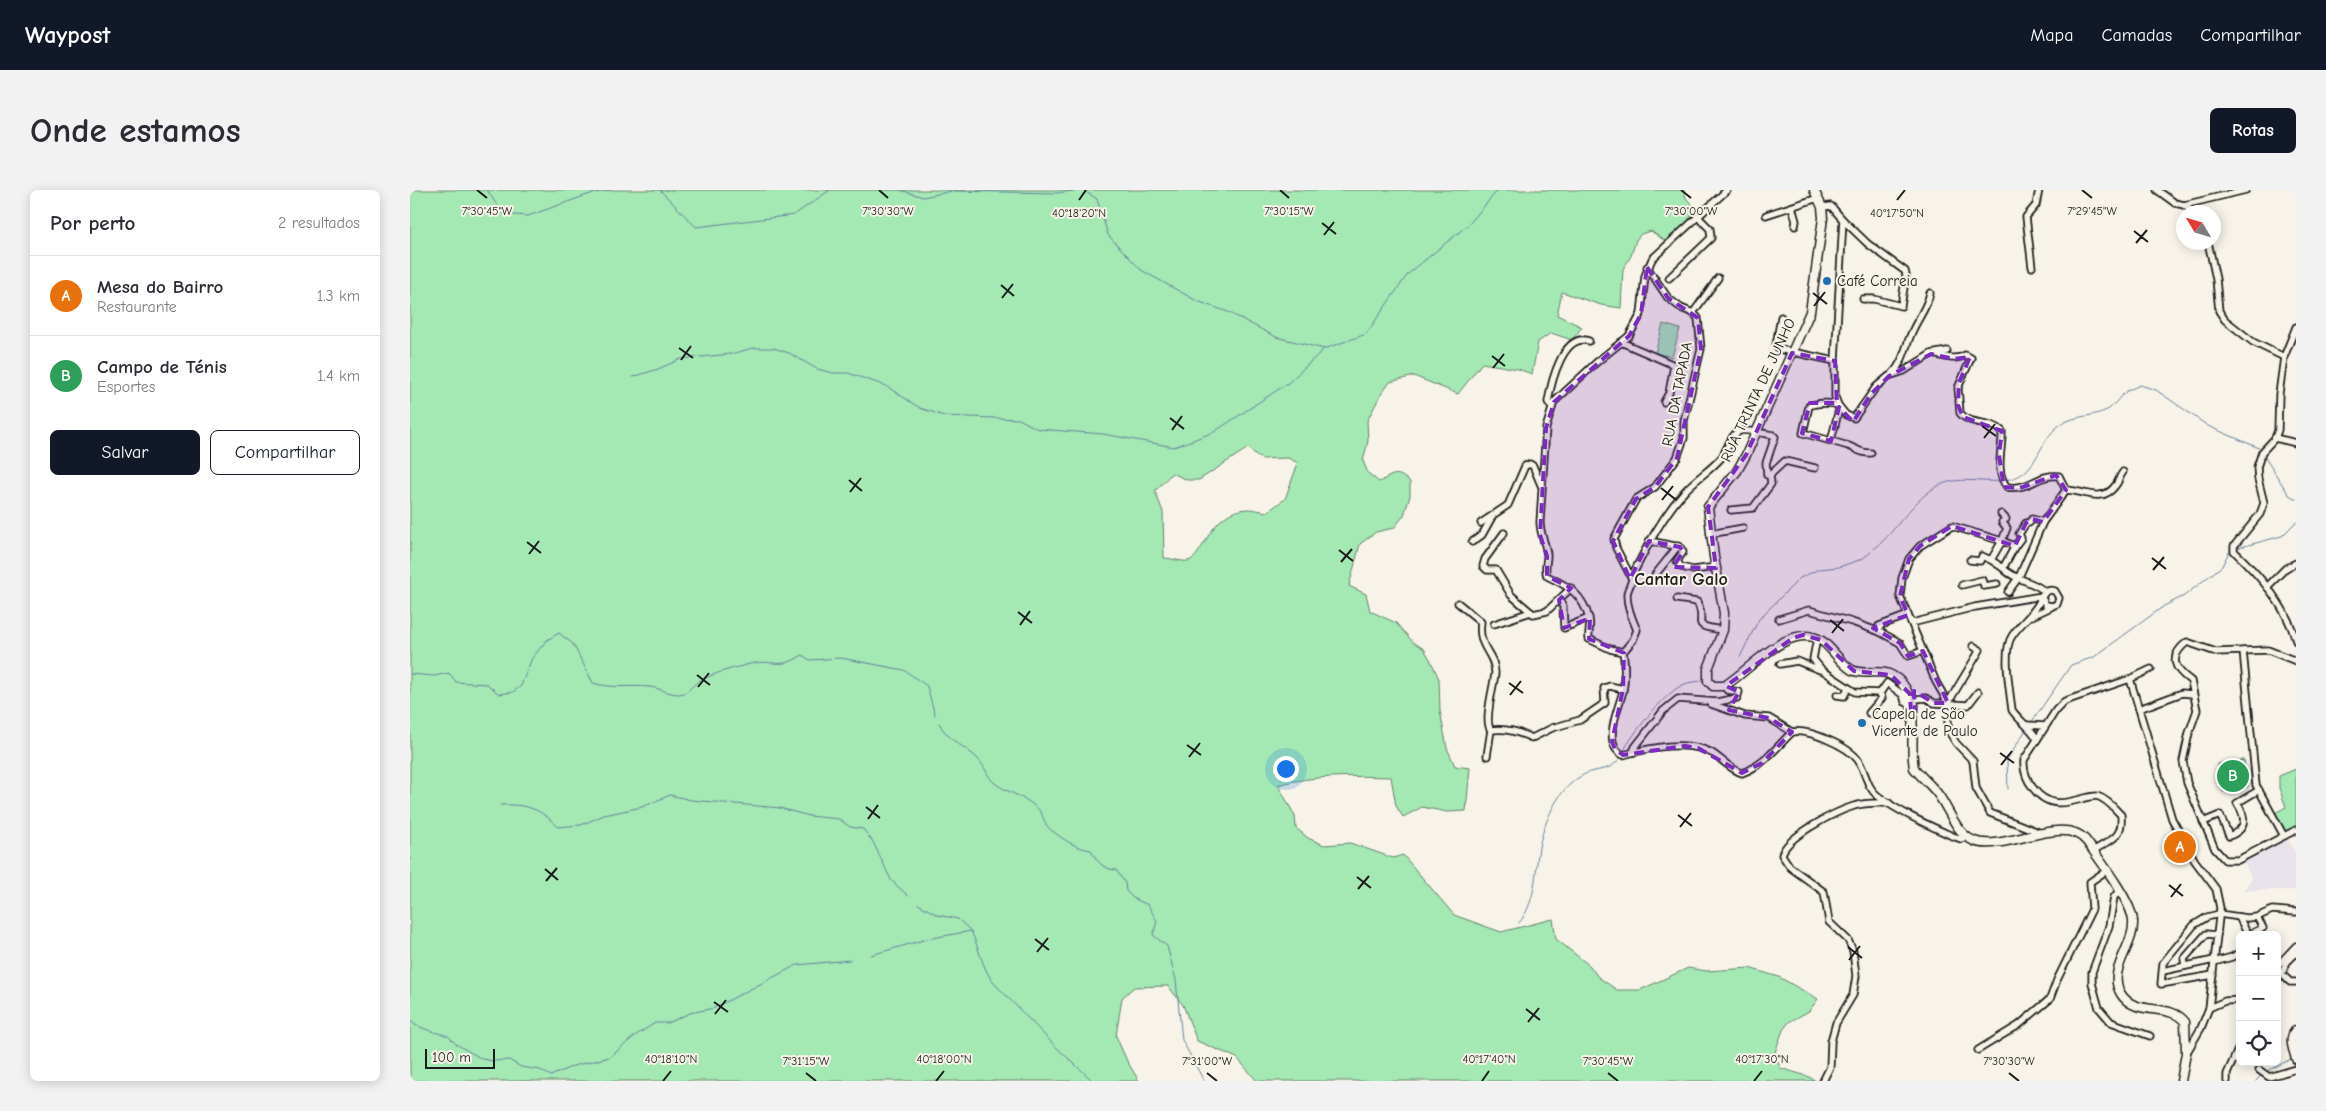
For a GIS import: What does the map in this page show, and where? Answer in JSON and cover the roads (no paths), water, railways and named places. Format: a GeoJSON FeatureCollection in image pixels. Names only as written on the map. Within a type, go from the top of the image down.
{"type":"FeatureCollection","features":[{"type":"Feature","properties":{"kind":"street"},"geometry":{"type":"LineString","coordinates":[[1623,652],[1610,649],[1589,639],[1589,618],[1583,603],[1571,588],[1547,576],[1545,572],[1547,556],[1540,535],[1540,522],[1546,452],[1546,428],[1556,399],[1598,360],[1629,336],[1641,314],[1648,267],[1652,259],[1696,216],[1727,190]]}},
{"type":"Feature","properties":{"kind":"street","name":"RUA TRINTA DE JUNHO"},"geometry":{"type":"LineString","coordinates":[[1724,686],[1713,686],[1708,681],[1708,669],[1723,630],[1724,613],[1710,534],[1708,507],[1737,471],[1810,312],[1823,218],[1822,207],[1814,190]]}},
{"type":"Feature","properties":{"kind":"street"},"geometry":{"type":"LineString","coordinates":[[2032,266],[2026,217],[2036,205],[2039,190]]}},
{"type":"Feature","properties":{"kind":"street"},"geometry":{"type":"LineString","coordinates":[[2157,190],[2175,203],[2184,205],[2246,190]]}},
{"type":"Feature","properties":{"kind":"street"},"geometry":{"type":"LineString","coordinates":[[1766,215],[1818,198]]}},
{"type":"Feature","properties":{"kind":"street"},"geometry":{"type":"LineString","coordinates":[[1822,207],[1831,206],[1868,244],[1905,271],[1901,306],[1874,299],[1863,299]]}},
{"type":"Feature","properties":{"kind":"street"},"geometry":{"type":"LineString","coordinates":[[1792,207],[1796,220],[1795,226]]}},
{"type":"Feature","properties":{"kind":"street"},"geometry":{"type":"LineString","coordinates":[[1669,278],[1711,238],[1710,229],[1696,216]]}},
{"type":"Feature","properties":{"kind":"street"},"geometry":{"type":"LineString","coordinates":[[1831,441],[1839,409],[1835,397],[1835,361],[1843,220]]}},
{"type":"Feature","properties":{"kind":"street"},"geometry":{"type":"LineString","coordinates":[[2210,250],[2216,279],[2219,311],[2225,320],[2253,342],[2284,357]]}},
{"type":"Feature","properties":{"kind":"street"},"geometry":{"type":"LineString","coordinates":[[1648,267],[1668,298],[1681,308],[1693,312],[1718,278]]}},
{"type":"Feature","properties":{"kind":"street"},"geometry":{"type":"LineString","coordinates":[[1871,453],[1860,453],[1851,446],[1803,433],[1809,406],[1834,403],[1846,415],[1854,418],[1876,387],[1891,376],[1900,365],[1913,330],[1928,304],[1930,293]]}},
{"type":"Feature","properties":{"kind":"street","name":"RUA DA TAPADA"},"geometry":{"type":"LineString","coordinates":[[1633,581],[1616,548],[1614,539],[1636,500],[1655,487],[1677,458],[1684,438],[1684,421],[1701,349],[1698,318],[1693,312]]}},
{"type":"Feature","properties":{"kind":"street"},"geometry":{"type":"LineString","coordinates":[[1781,317],[1776,345],[1779,349],[1835,361]]}},
{"type":"Feature","properties":{"kind":"street"},"geometry":{"type":"LineString","coordinates":[[2296,327],[2284,357],[2279,394],[2278,430],[2275,438],[2262,452],[2257,467],[2264,503],[2260,514],[2234,546],[2234,552],[2258,574],[2291,623],[2296,641]]}},
{"type":"Feature","properties":{"kind":"street"},"geometry":{"type":"LineString","coordinates":[[1552,408],[1548,402],[1562,356],[1576,340],[1589,341]]}},
{"type":"Feature","properties":{"kind":"street"},"geometry":{"type":"LineString","coordinates":[[1621,342],[1674,365],[1669,393],[1664,402]]}},
{"type":"Feature","properties":{"kind":"street"},"geometry":{"type":"LineString","coordinates":[[1891,376],[1904,371],[1931,354],[1947,351]]}},
{"type":"Feature","properties":{"kind":"street"},"geometry":{"type":"LineString","coordinates":[[1931,354],[1958,360],[1965,355],[1970,357],[1969,366],[1958,388],[1960,413],[1969,420],[1993,425],[2002,431],[1999,455],[2003,481],[2007,487],[2020,488],[2046,476],[2059,476],[2066,490]]}},
{"type":"Feature","properties":{"kind":"street"},"geometry":{"type":"LineString","coordinates":[[1732,510],[1753,508],[1771,484],[1770,475],[1767,475],[1766,470],[1766,463],[1775,437],[1771,434],[1739,431],[1734,434],[1720,459],[1685,490],[1649,541],[1632,576],[1633,581],[1627,593],[1631,618],[1637,630],[1633,640],[1623,652],[1623,689],[1615,717],[1612,742],[1619,753],[1623,755],[1633,752],[1685,746],[1698,748],[1711,752],[1730,768],[1742,773],[1754,769],[1762,763],[1792,732]]}},
{"type":"Feature","properties":{"kind":"street"},"geometry":{"type":"LineString","coordinates":[[2275,438],[2296,443]]}},
{"type":"Feature","properties":{"kind":"street"},"geometry":{"type":"LineString","coordinates":[[1770,475],[1785,461],[1815,468]]}},
{"type":"Feature","properties":{"kind":"street"},"geometry":{"type":"LineString","coordinates":[[1481,522],[1503,506],[1508,505],[1524,466],[1530,464],[1537,471],[1542,487]]}},
{"type":"Feature","properties":{"kind":"street"},"geometry":{"type":"LineString","coordinates":[[2066,490],[2095,496],[2103,495],[2115,487],[2123,472]]}},
{"type":"Feature","properties":{"kind":"street"},"geometry":{"type":"LineString","coordinates":[[2008,592],[2019,577],[2043,522],[2066,490]]}},
{"type":"Feature","properties":{"kind":"street"},"geometry":{"type":"LineString","coordinates":[[1991,560],[2007,528],[2002,522],[2006,519],[2001,514]]}},
{"type":"Feature","properties":{"kind":"street"},"geometry":{"type":"LineString","coordinates":[[1472,542],[1482,535],[1493,515]]}},
{"type":"Feature","properties":{"kind":"street"},"geometry":{"type":"LineString","coordinates":[[2003,568],[2021,538],[2018,534],[2026,523],[2029,523],[2032,519],[2043,522]]}},
{"type":"Feature","properties":{"kind":"street"},"geometry":{"type":"LineString","coordinates":[[2016,546],[1952,526],[1920,546],[1909,559],[1902,578],[1900,596],[1936,682],[1948,703],[1948,730],[1956,743],[1973,761],[1976,788],[1990,813],[2043,834]]}},
{"type":"Feature","properties":{"kind":"street"},"geometry":{"type":"LineString","coordinates":[[1710,534],[1743,528]]}},
{"type":"Feature","properties":{"kind":"street"},"geometry":{"type":"LineString","coordinates":[[1504,533],[1485,559],[1483,566],[1487,570],[1496,570],[1511,595],[1533,614],[1547,611],[1571,588]]}},
{"type":"Feature","properties":{"kind":"street"},"geometry":{"type":"LineString","coordinates":[[1649,541],[1678,546],[1683,552],[1678,561],[1681,567],[1692,570],[1716,567]]}},
{"type":"Feature","properties":{"kind":"street"},"geometry":{"type":"LineString","coordinates":[[1655,575],[1678,546]]}},
{"type":"Feature","properties":{"kind":"street"},"geometry":{"type":"LineString","coordinates":[[1970,560],[1980,561],[1982,556],[2026,583],[2042,588],[2046,605],[2052,606]]}},
{"type":"Feature","properties":{"kind":"street"},"geometry":{"type":"LineString","coordinates":[[2266,587],[2286,568],[2296,563]]}},
{"type":"Feature","properties":{"kind":"street"},"geometry":{"type":"LineString","coordinates":[[1962,585],[1982,580],[1984,586],[1997,584]]}},
{"type":"Feature","properties":{"kind":"street"},"geometry":{"type":"LineString","coordinates":[[1912,623],[1975,607],[2027,600],[2043,595],[2053,589],[2058,593],[2059,601],[2030,617]]}},
{"type":"Feature","properties":{"kind":"street"},"geometry":{"type":"LineString","coordinates":[[2036,739],[2027,725],[2016,717],[2012,710],[2008,653],[2011,637],[2030,617],[2043,595]]}},
{"type":"Feature","properties":{"kind":"street"},"geometry":{"type":"LineString","coordinates":[[1676,599],[1697,602],[1699,624],[1702,627],[1723,630]]}},
{"type":"Feature","properties":{"kind":"street"},"geometry":{"type":"LineString","coordinates":[[1559,600],[1563,606],[1564,628],[1589,618]]}},
{"type":"Feature","properties":{"kind":"street"},"geometry":{"type":"LineString","coordinates":[[2027,600],[2034,604],[2034,610]]}},
{"type":"Feature","properties":{"kind":"street"},"geometry":{"type":"LineString","coordinates":[[1458,603],[1481,622],[1479,635],[1494,664],[1494,682],[1488,722],[1491,730],[1487,756]]}},
{"type":"Feature","properties":{"kind":"street"},"geometry":{"type":"LineString","coordinates":[[1780,618],[1809,610],[1880,632],[1900,643],[1908,656],[1923,651]]}},
{"type":"Feature","properties":{"kind":"street"},"geometry":{"type":"LineString","coordinates":[[1494,624],[1531,612]]}},
{"type":"Feature","properties":{"kind":"street"},"geometry":{"type":"LineString","coordinates":[[1880,632],[1879,626],[1908,615]]}},
{"type":"Feature","properties":{"kind":"street"},"geometry":{"type":"LineString","coordinates":[[1633,752],[1639,741],[1671,703],[1678,700],[1717,702],[1737,698],[1739,692],[1727,690],[1724,686],[1783,642],[1803,635],[1817,638],[1854,671],[1891,674],[1907,690],[1911,704],[1914,768],[1936,791],[1958,828],[1966,836],[1983,843],[2068,830],[2082,835],[2131,910],[2133,928],[2118,971],[2118,987],[2122,996],[2130,1004],[2177,1014],[2185,1022],[2186,1054],[2181,1081]]}},
{"type":"Feature","properties":{"kind":"street"},"geometry":{"type":"LineString","coordinates":[[1817,638],[1813,659],[1822,670]]}},
{"type":"Feature","properties":{"kind":"street"},"geometry":{"type":"LineString","coordinates":[[2296,661],[2268,650],[2216,652],[2191,642],[2183,645],[2174,660],[2175,665],[2182,674],[2191,681],[2192,694],[2197,710],[2189,732],[2183,761],[2187,783],[2215,849],[2225,860],[2238,860],[2296,830]]}},
{"type":"Feature","properties":{"kind":"street"},"geometry":{"type":"LineString","coordinates":[[1948,703],[1980,650],[1973,646]]}},
{"type":"Feature","properties":{"kind":"street"},"geometry":{"type":"LineString","coordinates":[[2243,651],[2256,785],[2284,836]]}},
{"type":"Feature","properties":{"kind":"street"},"geometry":{"type":"LineString","coordinates":[[1780,664],[1797,661],[1822,670],[1848,688],[1864,693],[1880,692],[1887,683],[1903,695],[1905,702],[1911,704]]}},
{"type":"Feature","properties":{"kind":"street"},"geometry":{"type":"LineString","coordinates":[[2093,851],[2118,835],[2122,828],[2121,815],[2106,801],[2095,796],[2062,804],[2050,803],[2041,797],[2028,781],[2023,769],[2024,760],[2045,726],[2065,701],[2130,679],[2151,669]]}},
{"type":"Feature","properties":{"kind":"street"},"geometry":{"type":"LineString","coordinates":[[2130,679],[2172,819],[2195,861],[2216,889],[2220,914],[2209,1008],[2201,1028],[2186,1054]]}},
{"type":"Feature","properties":{"kind":"street"},"geometry":{"type":"LineString","coordinates":[[1491,730],[1502,728],[1532,738],[1552,728],[1587,717],[1605,703],[1604,688],[1610,686],[1623,689]]}},
{"type":"Feature","properties":{"kind":"street"},"geometry":{"type":"LineString","coordinates":[[1838,695],[1844,696],[1848,688]]}},
{"type":"Feature","properties":{"kind":"street"},"geometry":{"type":"LineString","coordinates":[[1869,713],[1882,698],[1880,692]]}},
{"type":"Feature","properties":{"kind":"street"},"geometry":{"type":"LineString","coordinates":[[1911,716],[1915,710],[1915,699],[1926,698],[1934,703],[1968,705],[1978,692]]}},
{"type":"Feature","properties":{"kind":"street"},"geometry":{"type":"LineString","coordinates":[[2138,709],[2182,693],[2192,694]]}},
{"type":"Feature","properties":{"kind":"street"},"geometry":{"type":"LineString","coordinates":[[1705,702],[1745,716],[1769,718],[1792,732],[1813,732],[1854,756],[1872,790],[1889,803],[1950,835],[1961,839],[1966,836]]}},
{"type":"Feature","properties":{"kind":"street"},"geometry":{"type":"LineString","coordinates":[[2027,725],[2045,726]]}},
{"type":"Feature","properties":{"kind":"street"},"geometry":{"type":"LineString","coordinates":[[2202,822],[2220,815],[2229,836],[2234,835],[2241,829],[2244,822],[2244,813],[2237,803],[2259,790]]}},
{"type":"Feature","properties":{"kind":"street"},"geometry":{"type":"LineString","coordinates":[[1823,1081],[1830,1067],[1831,1041],[1836,1023],[1853,995],[1856,976],[1853,952],[1848,940],[1829,922],[1824,892],[1790,867],[1782,855],[1783,850],[1799,834],[1854,806],[1889,803]]}},
{"type":"Feature","properties":{"kind":"street"},"geometry":{"type":"LineString","coordinates":[[1978,1050],[2019,1025],[2050,999],[2056,980],[2092,909],[2090,882],[2106,871]]}},
{"type":"Feature","properties":{"kind":"street"},"geometry":{"type":"LineString","coordinates":[[2120,891],[2114,897],[2109,926],[2092,972],[2092,983],[2099,1008],[2111,1022],[2146,1032],[2150,1036]]}},
{"type":"Feature","properties":{"kind":"street"},"geometry":{"type":"LineString","coordinates":[[2213,975],[2161,984],[2164,963],[2194,926],[2207,917],[2220,914],[2257,917],[2272,910],[2296,912]]}},
{"type":"Feature","properties":{"kind":"street"},"geometry":{"type":"LineString","coordinates":[[2239,917],[2246,931]]}},
{"type":"Feature","properties":{"kind":"street"},"geometry":{"type":"LineString","coordinates":[[2257,917],[2263,928],[2257,931]]}},
{"type":"Feature","properties":{"kind":"street"},"geometry":{"type":"LineString","coordinates":[[2185,966],[2184,959],[2206,934],[2217,935]]}},
{"type":"Feature","properties":{"kind":"street"},"geometry":{"type":"LineString","coordinates":[[2281,962],[2296,946]]}},
{"type":"Feature","properties":{"kind":"street"},"geometry":{"type":"LineString","coordinates":[[2296,953],[2286,963],[2282,974],[2290,982],[2296,982]]}},
{"type":"Feature","properties":{"kind":"street"},"geometry":{"type":"LineString","coordinates":[[2162,970],[2214,961],[2236,954]]}},
{"type":"Feature","properties":{"kind":"street"},"geometry":{"type":"LineString","coordinates":[[2281,957],[2288,954]]}},
{"type":"Feature","properties":{"kind":"street"},"geometry":{"type":"LineString","coordinates":[[2209,1008],[2225,1001],[2236,1000]]}},
{"type":"Feature","properties":{"kind":"street"},"geometry":{"type":"LineString","coordinates":[[2295,1055],[2292,1035],[2296,1030]]}},
{"type":"Feature","properties":{"kind":"street"},"geometry":{"type":"LineString","coordinates":[[2227,1081],[2227,1074],[2236,1054]]}},
{"type":"Feature","properties":{"kind":"street"},"geometry":{"type":"LineString","coordinates":[[2259,1070],[2269,1077],[2296,1069]]}},
{"type":"Feature","properties":{"kind":"waterway"},"geometry":{"type":"LineString","coordinates":[[487,190],[503,214],[528,216],[590,194],[611,190]]}},
{"type":"Feature","properties":{"kind":"waterway"},"geometry":{"type":"LineString","coordinates":[[660,190],[696,227],[794,215],[830,190]]}},
{"type":"Feature","properties":{"kind":"waterway"},"geometry":{"type":"LineString","coordinates":[[900,190],[923,197],[952,191],[1056,193],[1083,190],[1097,199],[1108,235],[1141,270],[1197,301],[1228,312],[1276,337],[1324,349],[1366,334],[1408,274],[1469,224],[1498,190]]}},
{"type":"Feature","properties":{"kind":"waterway"},"geometry":{"type":"LineString","coordinates":[[633,377],[681,359],[731,354],[753,348],[774,348],[789,353],[817,369],[833,373],[848,373],[886,386],[920,408],[944,416],[1019,419],[1038,429],[1103,434],[1174,447],[1214,432],[1288,383],[1324,349]]}},
{"type":"Feature","properties":{"kind":"waterway"},"geometry":{"type":"LineString","coordinates":[[2005,480],[2024,473],[2030,467],[2056,428],[2067,421],[2107,410],[2125,393],[2140,385],[2156,390],[2208,426],[2259,448]]}},
{"type":"Feature","properties":{"kind":"waterway"},"geometry":{"type":"LineString","coordinates":[[2264,456],[2289,495],[2296,499]]}},
{"type":"Feature","properties":{"kind":"waterway"},"geometry":{"type":"LineString","coordinates":[[1874,549],[1913,506],[1940,485],[1962,480],[2001,481]]}},
{"type":"Feature","properties":{"kind":"waterway"},"geometry":{"type":"LineString","coordinates":[[2237,548],[2282,536],[2296,522]]}},
{"type":"Feature","properties":{"kind":"waterway"},"geometry":{"type":"LineString","coordinates":[[1740,657],[1759,619],[1800,578],[1819,569],[1839,567],[1862,559],[1871,552]]}},
{"type":"Feature","properties":{"kind":"waterway"},"geometry":{"type":"LineString","coordinates":[[2031,723],[2071,665],[2094,657],[2164,606],[2184,596],[2222,566],[2229,552]]}},
{"type":"Feature","properties":{"kind":"waterway"},"geometry":{"type":"LineString","coordinates":[[410,674],[434,676],[449,673],[456,682],[487,684],[499,694],[513,692],[521,686],[532,658],[547,640],[559,633],[573,644],[593,683],[600,685],[650,687],[680,694],[686,692],[697,682],[705,678],[750,664],[788,662],[802,655],[810,660],[841,658],[904,670],[927,686],[935,715]]}},
{"type":"Feature","properties":{"kind":"waterway"},"geometry":{"type":"LineString","coordinates":[[1623,752],[1640,726],[1664,699],[1682,685],[1702,681]]}},
{"type":"Feature","properties":{"kind":"waterway"},"geometry":{"type":"LineString","coordinates":[[939,723],[952,739],[978,759],[993,782],[1024,799],[1039,810],[1049,828],[1061,837],[1075,845],[1091,850],[1101,864],[1116,870],[1125,883],[1126,891],[1133,898],[1148,905],[1157,921],[1153,935],[1167,946],[1176,980],[1182,1040],[1204,1081]]}},
{"type":"Feature","properties":{"kind":"waterway"},"geometry":{"type":"LineString","coordinates":[[2008,789],[2007,760],[2027,728]]}},
{"type":"Feature","properties":{"kind":"waterway"},"geometry":{"type":"LineString","coordinates":[[1519,923],[1531,899],[1541,841],[1557,800],[1577,779],[1590,772],[1613,765],[1620,757]]}},
{"type":"Feature","properties":{"kind":"waterway"},"geometry":{"type":"LineString","coordinates":[[500,805],[518,805],[532,808],[545,815],[558,827],[581,825],[604,815],[642,807],[670,795],[691,800],[780,808],[809,816],[839,819],[850,827],[863,829],[873,842],[891,880],[908,896]]}},
{"type":"Feature","properties":{"kind":"waterway"},"geometry":{"type":"LineString","coordinates":[[918,904],[938,915],[958,919],[970,930]]}},
{"type":"Feature","properties":{"kind":"waterway"},"geometry":{"type":"LineString","coordinates":[[871,955],[927,939],[971,931],[986,970],[993,982],[1057,1048],[1093,1081]]}},
{"type":"Feature","properties":{"kind":"waterway"},"geometry":{"type":"LineString","coordinates":[[410,1020],[415,1025],[448,1036],[456,1044],[482,1059],[493,1061],[509,1060],[521,1067],[540,1070],[551,1076],[573,1066],[610,1057],[636,1035],[655,1023],[668,1023],[690,1013],[714,1008],[797,965],[850,960]]}},
{"type":"Feature","properties":{"kind":"waterway"},"geometry":{"type":"LineString","coordinates":[[2265,1072],[2293,1058]]}},
{"type":"Feature","properties":{"kind":"waterway"},"geometry":{"type":"LineString","coordinates":[[2256,1081],[2262,1074]]}},
{"type":"Feature","properties":{"kind":"place","name":"Café Correia"},"geometry":{"type":"Point","coordinates":[1827,281]}},
{"type":"Feature","properties":{"kind":"place","name":"Capela de São Vicente de Paulo"},"geometry":{"type":"Point","coordinates":[1862,723]}},
{"type":"Feature","properties":{"kind":"place","name":"Campo de Ténis"},"geometry":{"type":"Point","coordinates":[2233,776]}},
{"type":"Feature","properties":{"kind":"place","name":"Mesa do Bairro"},"geometry":{"type":"Point","coordinates":[2180,847]}},
{"type":"Feature","properties":{"kind":"district","name":"Cantar Galo"},"geometry":{"type":"Point","coordinates":[1681,579]}}]}
